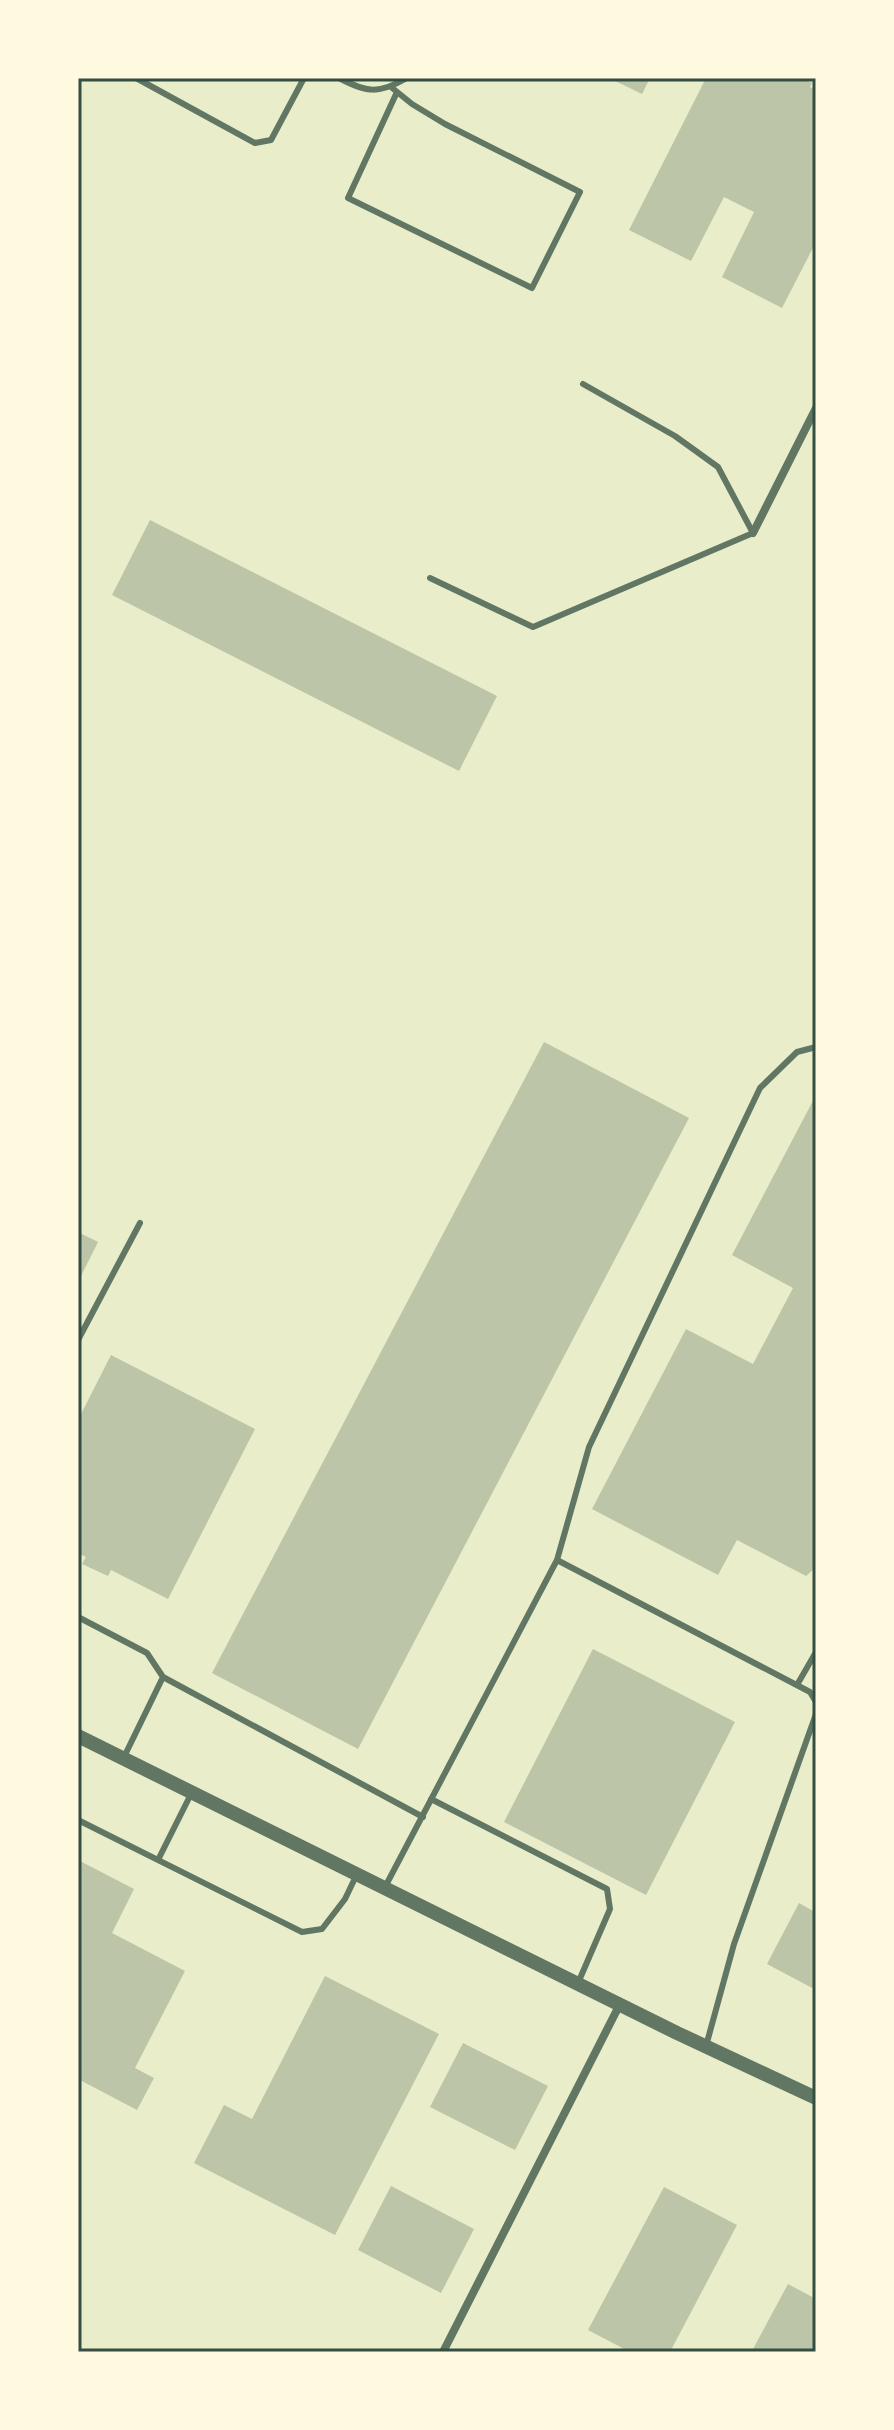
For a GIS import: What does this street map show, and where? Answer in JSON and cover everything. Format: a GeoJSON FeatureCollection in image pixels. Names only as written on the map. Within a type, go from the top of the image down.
{"type":"FeatureCollection","features":[{"type":"Feature","properties":{"kind":"street"},"geometry":{"type":"LineString","coordinates":[[753,533],[816,408]]}},
{"type":"Feature","properties":{"kind":"street"},"geometry":{"type":"LineString","coordinates":[[78,1736],[816,2098]]}},
{"type":"Feature","properties":{"kind":"street"},"geometry":{"type":"LineString","coordinates":[[443,2352],[620,2004]]}},
{"type":"Feature","properties":{"kind":"lane"},"geometry":{"type":"LineString","coordinates":[[136,78],[255,143],[271,140],[304,78]]}},
{"type":"Feature","properties":{"kind":"lane"},"geometry":{"type":"LineString","coordinates":[[339,78],[373,92],[394,90],[445,124],[580,192],[532,288],[348,198],[394,90],[407,78]]}},
{"type":"Feature","properties":{"kind":"lane"},"geometry":{"type":"LineString","coordinates":[[430,578],[533,627],[753,533],[718,467],[675,436],[583,384]]}},
{"type":"Feature","properties":{"kind":"lane"},"geometry":{"type":"LineString","coordinates":[[385,1887],[557,1560],[589,1447],[760,1088],[797,1052],[816,1047]]}},
{"type":"Feature","properties":{"kind":"lane"},"geometry":{"type":"LineString","coordinates":[[78,1340],[140,1223]]}},
{"type":"Feature","properties":{"kind":"lane"},"geometry":{"type":"LineString","coordinates":[[557,1560],[810,1692],[816,1702]]}},
{"type":"Feature","properties":{"kind":"lane"},"geometry":{"type":"LineString","coordinates":[[78,1617],[147,1653],[163,1677],[423,1817]]}},
{"type":"Feature","properties":{"kind":"lane"},"geometry":{"type":"LineString","coordinates":[[797,1685],[816,1652]]}},
{"type":"Feature","properties":{"kind":"lane"},"geometry":{"type":"LineString","coordinates":[[124,1758],[163,1677]]}},
{"type":"Feature","properties":{"kind":"lane"},"geometry":{"type":"LineString","coordinates":[[706,2046],[734,1944],[816,1714]]}},
{"type":"Feature","properties":{"kind":"lane"},"geometry":{"type":"LineString","coordinates":[[159,1858],[192,1792]]}},
{"type":"Feature","properties":{"kind":"lane"},"geometry":{"type":"LineString","coordinates":[[431,1799],[607,1889],[610,1909],[578,1983]]}},
{"type":"Feature","properties":{"kind":"lane"},"geometry":{"type":"LineString","coordinates":[[78,1820],[302,1932],[322,1929],[345,1899],[357,1874]]}},
{"type":"Feature","properties":{"kind":"building"},"geometry":{"type":"Polygon","coordinates":[[[609,78],[650,78],[642,94],[609,78]]]}},
{"type":"Feature","properties":{"kind":"building"},"geometry":{"type":"Polygon","coordinates":[[[706,78],[801,78],[812,83],[810,87],[816,90],[816,242],[782,308],[722,277],[754,212],[724,197],[691,261],[629,230],[706,78]]]}},
{"type":"Feature","properties":{"kind":"building"},"geometry":{"type":"Polygon","coordinates":[[[150,520],[497,696],[459,771],[112,595],[150,520]]]}},
{"type":"Feature","properties":{"kind":"building"},"geometry":{"type":"Polygon","coordinates":[[[544,1042],[689,1118],[358,1749],[212,1673],[544,1042]]]}},
{"type":"Feature","properties":{"kind":"building"},"geometry":{"type":"Polygon","coordinates":[[[816,1095],[816,1567],[806,1576],[737,1540],[718,1575],[592,1509],[686,1329],[753,1364],[793,1288],[732,1255],[816,1095]]]}},
{"type":"Feature","properties":{"kind":"building"},"geometry":{"type":"Polygon","coordinates":[[[78,1232],[98,1242],[78,1282],[78,1232]]]}},
{"type":"Feature","properties":{"kind":"building"},"geometry":{"type":"Polygon","coordinates":[[[111,1355],[255,1429],[168,1599],[111,1570],[108,1576],[82,1564],[86,1557],[78,1553],[78,1420],[111,1355]]]}},
{"type":"Feature","properties":{"kind":"building"},"geometry":{"type":"Polygon","coordinates":[[[593,1649],[735,1722],[646,1895],[504,1822],[593,1649]]]}},
{"type":"Feature","properties":{"kind":"building"},"geometry":{"type":"Polygon","coordinates":[[[78,1860],[134,1889],[112,1933],[185,1971],[135,2068],[154,2078],[137,2110],[78,2079],[78,1860]]]}},
{"type":"Feature","properties":{"kind":"building"},"geometry":{"type":"Polygon","coordinates":[[[799,1903],[813,1911],[816,1906],[816,1990],[767,1964],[799,1903]]]}},
{"type":"Feature","properties":{"kind":"building"},"geometry":{"type":"Polygon","coordinates":[[[325,1976],[439,2034],[335,2235],[194,2163],[224,2105],[252,2119],[325,1976]]]}},
{"type":"Feature","properties":{"kind":"building"},"geometry":{"type":"Polygon","coordinates":[[[463,2043],[548,2086],[515,2150],[430,2107],[463,2043]]]}},
{"type":"Feature","properties":{"kind":"building"},"geometry":{"type":"Polygon","coordinates":[[[391,2186],[474,2229],[441,2293],[358,2250],[391,2186]]]}},
{"type":"Feature","properties":{"kind":"building"},"geometry":{"type":"Polygon","coordinates":[[[664,2187],[737,2225],[670,2352],[630,2352],[588,2330],[664,2187]]]}},
{"type":"Feature","properties":{"kind":"building"},"geometry":{"type":"Polygon","coordinates":[[[788,2284],[816,2299],[816,2352],[759,2352],[753,2349],[788,2284]]]}}]}
